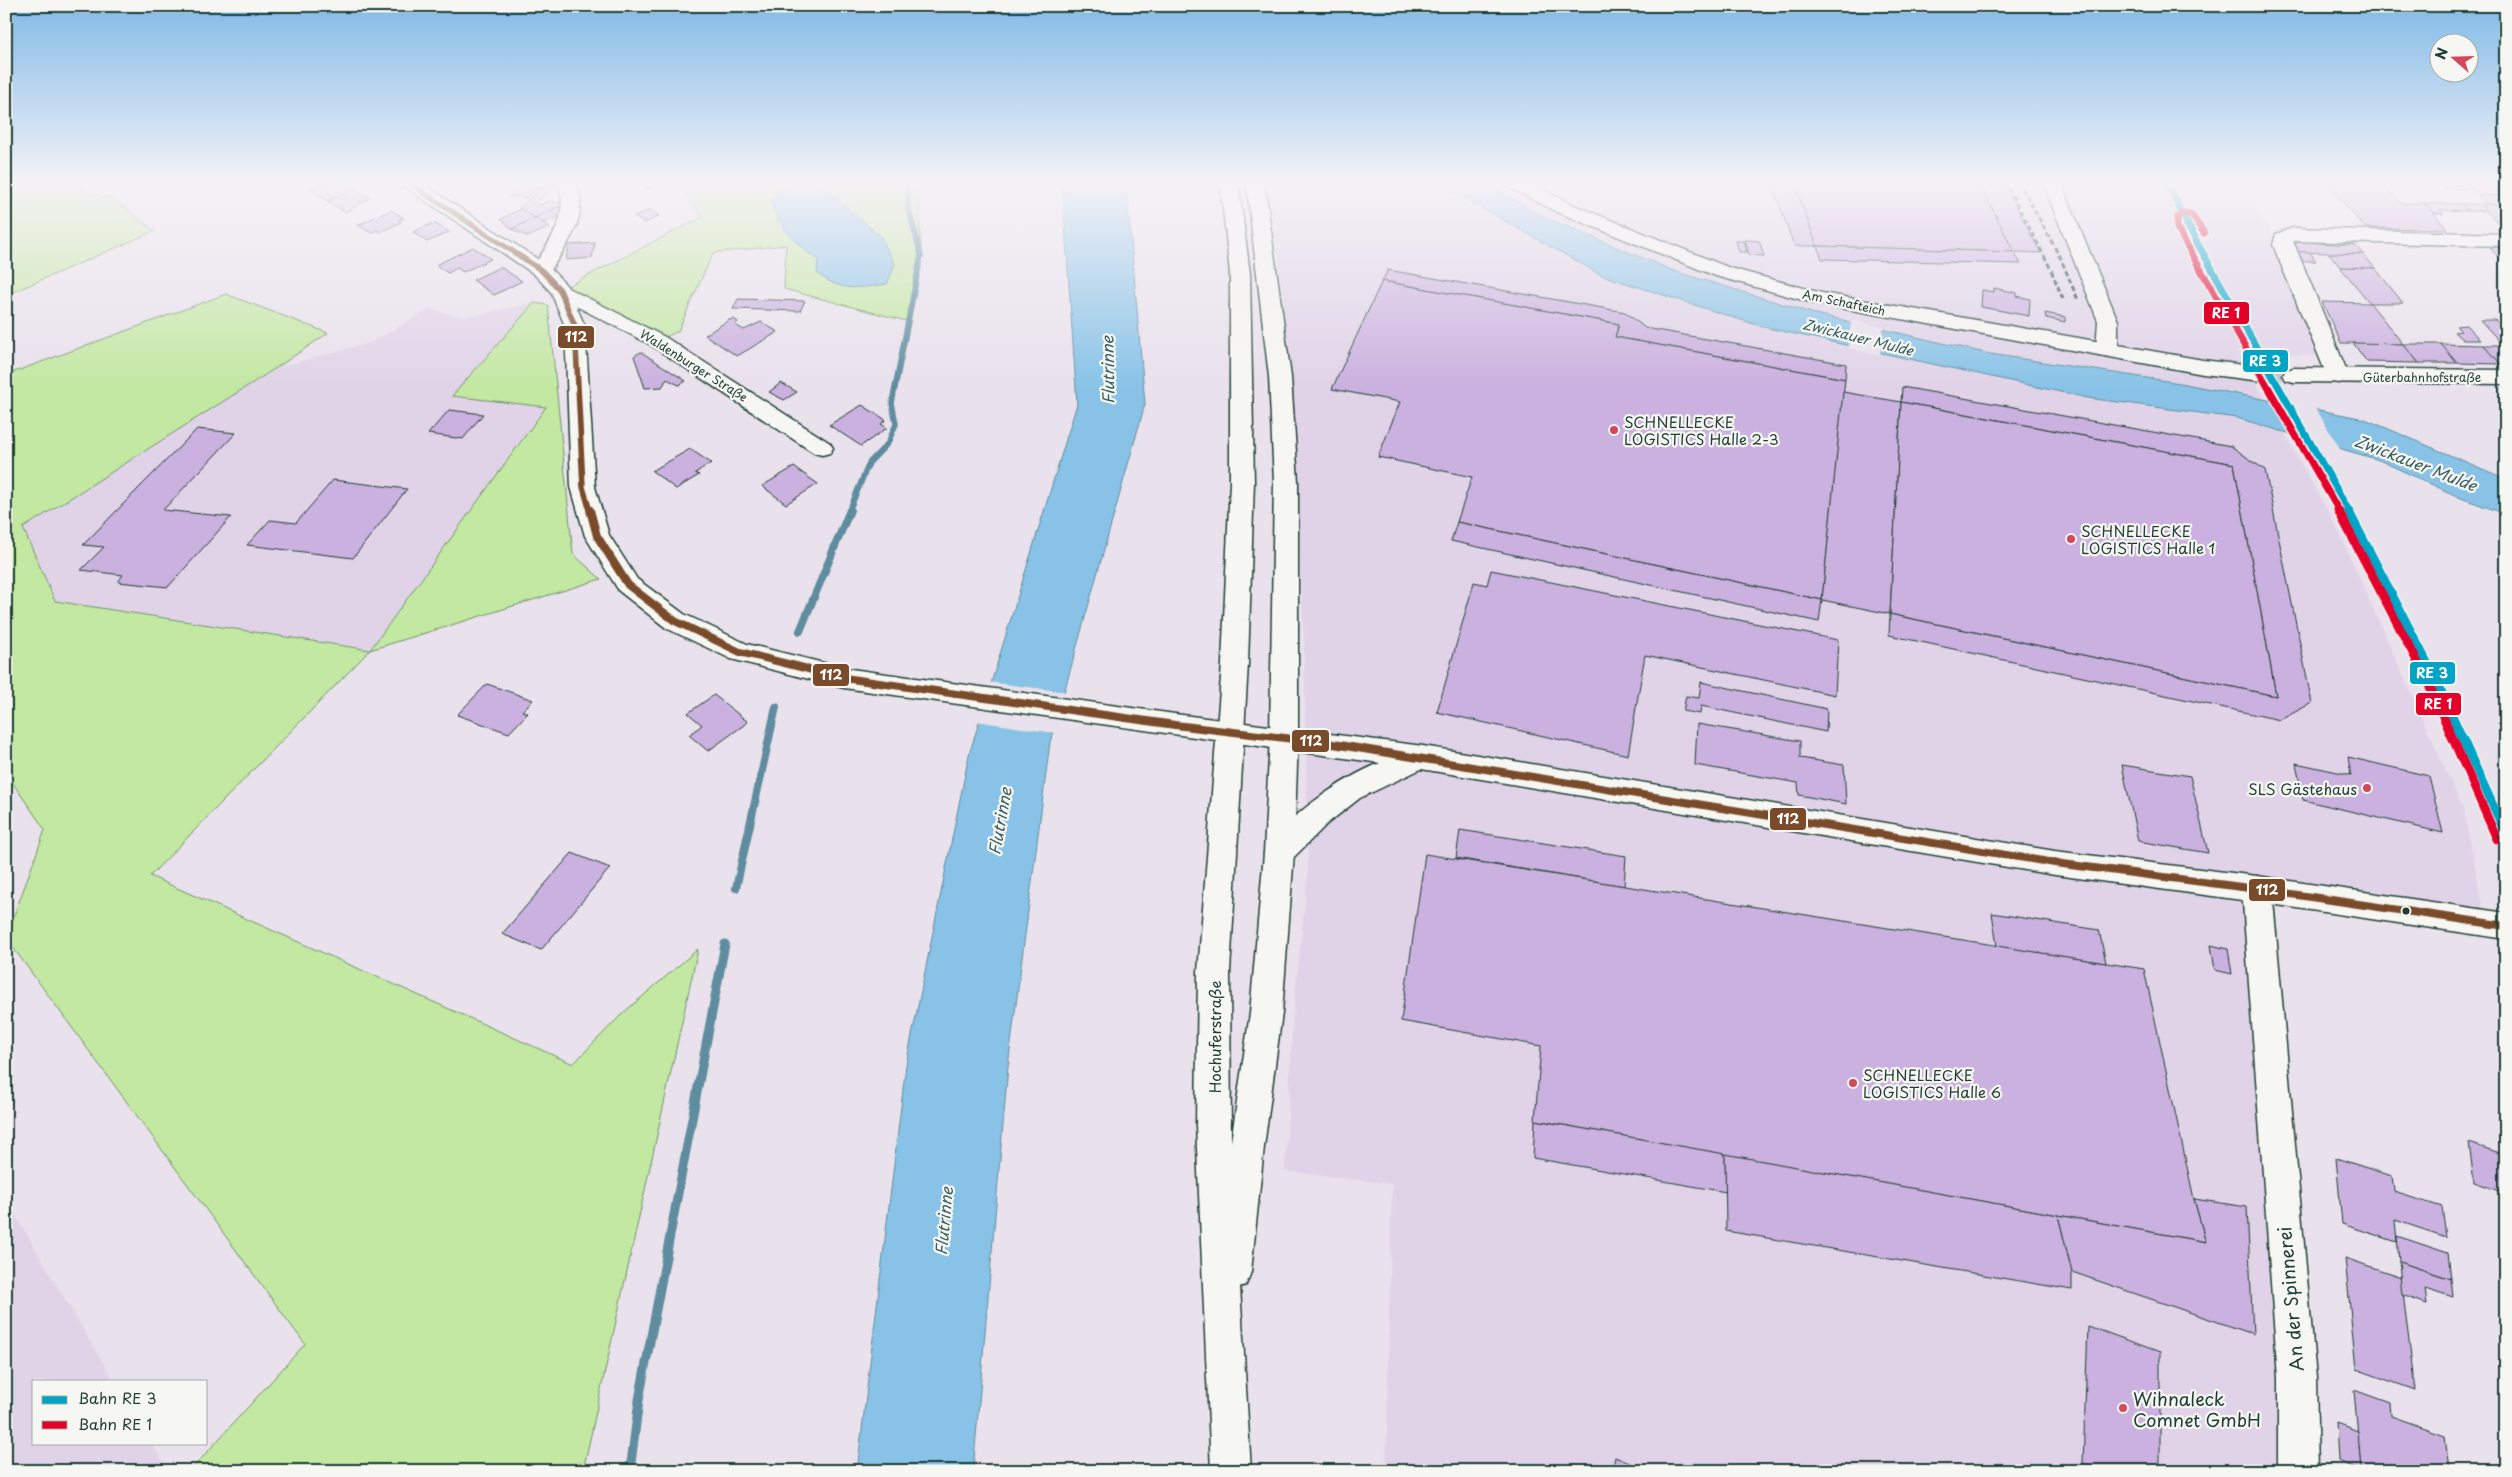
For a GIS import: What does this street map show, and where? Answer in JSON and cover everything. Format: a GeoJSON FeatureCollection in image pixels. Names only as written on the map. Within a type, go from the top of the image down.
{"type":"FeatureCollection","features":[{"type":"Feature","properties":{"kind":"street","name":"Waldenburger Straße"},"geometry":{"type":"LineString","coordinates":[[509,249],[541,270],[560,290],[658,341],[822,448]]}},
{"type":"Feature","properties":{"kind":"street"},"geometry":{"type":"LineString","coordinates":[[541,270],[554,249]]}},
{"type":"Feature","properties":{"kind":"street","name":"Hochuferstraße"},"geometry":{"type":"LineString","coordinates":[[1231,1471],[1226,1343],[1217,1228],[1213,1116],[1215,963],[1236,654],[1242,482],[1242,310],[1238,249]]}},
{"type":"Feature","properties":{"kind":"street","name":"Hochuferstraße"},"geometry":{"type":"LineString","coordinates":[[1226,1343],[1247,1147],[1266,1013],[1279,853],[1284,736],[1286,482],[1280,377],[1264,249]]}},
{"type":"Feature","properties":{"kind":"street","name":"Am Schafteich"},"geometry":{"type":"LineString","coordinates":[[1665,249],[1740,277],[1820,299],[2203,367],[2262,374]]}},
{"type":"Feature","properties":{"kind":"street"},"geometry":{"type":"LineString","coordinates":[[2079,249],[2108,321],[2107,350]]}},
{"type":"Feature","properties":{"kind":"street"},"geometry":{"type":"LineString","coordinates":[[2285,249],[2338,376]]}},
{"type":"Feature","properties":{"kind":"street","name":"Waldenburger Straße"},"geometry":{"type":"LineString","coordinates":[[560,290],[575,326],[583,487],[597,536],[628,585],[675,622],[740,652],[844,678],[1175,725],[1284,736],[1423,757],[2055,864],[2257,889],[2506,926]]}},
{"type":"Feature","properties":{"kind":"street","name":"Güterbahnhofstraße"},"geometry":{"type":"LineString","coordinates":[[2294,375],[2506,377]]}},
{"type":"Feature","properties":{"kind":"street"},"geometry":{"type":"LineString","coordinates":[[1279,853],[1317,815],[1362,783],[1423,757]]}},
{"type":"Feature","properties":{"kind":"street","name":"An der Spinnerei"},"geometry":{"type":"LineString","coordinates":[[2257,889],[2297,1378],[2298,1471]]}},
{"type":"Feature","properties":{"kind":"shaded area"},"geometry":{"type":"Polygon","coordinates":[[[1276,249],[2285,249],[2330,357],[2238,350],[2337,528],[2464,811],[2486,923],[2257,889],[2294,1471],[1386,1471],[1392,1184],[1285,1171],[1293,1017],[1308,871],[1304,637],[1285,313],[1276,249]]]}},
{"type":"Feature","properties":{"kind":"shaded area"},"geometry":{"type":"Polygon","coordinates":[[[534,303],[452,396],[546,406],[370,650],[55,601],[22,528],[276,368],[372,342],[429,309],[463,317],[534,303]]]}},
{"type":"Feature","properties":{"kind":"shaded area"},"geometry":{"type":"Polygon","coordinates":[[[6,1200],[113,1380],[32,1380],[32,1444],[153,1444],[168,1471],[6,1471],[6,1200]]]}},
{"type":"Feature","properties":{"kind":"green space"},"geometry":{"type":"Polygon","coordinates":[[[6,249],[113,249],[6,295],[6,249]]]}},
{"type":"Feature","properties":{"kind":"green space"},"geometry":{"type":"Polygon","coordinates":[[[640,249],[750,249],[713,253],[678,331],[658,341],[560,290],[640,249]]]}},
{"type":"Feature","properties":{"kind":"green space"},"geometry":{"type":"Polygon","coordinates":[[[786,249],[921,249],[906,321],[784,289],[786,249]]]}},
{"type":"Feature","properties":{"kind":"green space"},"geometry":{"type":"Polygon","coordinates":[[[226,294],[328,333],[23,528],[55,601],[370,650],[150,876],[573,1064],[622,1014],[698,949],[583,1471],[190,1471],[305,1344],[6,938],[45,830],[6,773],[6,375],[226,294]]]}},
{"type":"Feature","properties":{"kind":"green space"},"geometry":{"type":"Polygon","coordinates":[[[534,303],[548,305],[573,554],[601,579],[370,650],[546,407],[452,396],[534,303]]]}},
{"type":"Feature","properties":{"kind":"water"},"geometry":{"type":"Polygon","coordinates":[[[804,249],[887,249],[895,264],[887,284],[851,288],[834,284],[817,273],[818,259],[804,249]]]}},
{"type":"Feature","properties":{"kind":"water","name":"Flutrinne"},"geometry":{"type":"Polygon","coordinates":[[[1067,249],[1132,249],[1145,404],[1050,742],[1008,1066],[973,1471],[857,1471],[906,1065],[969,755],[1077,404],[1067,249]]]}},
{"type":"Feature","properties":{"kind":"water","name":"Zwickauer Mulde"},"geometry":{"type":"Polygon","coordinates":[[[1555,249],[1621,249],[1674,271],[1812,313],[1990,354],[2180,383],[2365,419],[2506,479],[2506,514],[2461,498],[2379,460],[2237,418],[2088,398],[1763,327],[1601,275],[1555,249]]]}},
{"type":"Feature","properties":{"kind":"pier"},"geometry":{"type":"Polygon","coordinates":[[[1851,320],[1883,327],[1880,355],[1848,348],[1851,320]]]}},
{"type":"Feature","properties":{"kind":"pier"},"geometry":{"type":"Polygon","coordinates":[[[2272,398],[2315,407],[2342,452],[2294,438],[2272,398]]]}},
{"type":"Feature","properties":{"kind":"pier"},"geometry":{"type":"Polygon","coordinates":[[[988,682],[1067,692],[1055,733],[976,721],[988,682]]]}},
{"type":"Feature","properties":{"kind":"building"},"geometry":{"type":"Polygon","coordinates":[[[469,249],[476,249],[491,259],[463,272],[457,268],[448,273],[436,265],[469,249]]]}},
{"type":"Feature","properties":{"kind":"building"},"geometry":{"type":"Polygon","coordinates":[[[568,249],[594,249],[592,258],[566,260],[568,249]]]}},
{"type":"Feature","properties":{"kind":"building"},"geometry":{"type":"Polygon","coordinates":[[[1738,249],[1746,249],[1747,252],[1739,252],[1738,249]]]}},
{"type":"Feature","properties":{"kind":"building"},"geometry":{"type":"Polygon","coordinates":[[[1747,249],[1762,249],[1764,256],[1749,255],[1747,249]]]}},
{"type":"Feature","properties":{"kind":"building"},"geometry":{"type":"Polygon","coordinates":[[[1818,249],[1913,249],[2014,252],[2021,264],[1822,259],[1818,249]]]}},
{"type":"Feature","properties":{"kind":"building"},"geometry":{"type":"Polygon","coordinates":[[[1913,249],[2012,249],[2014,252],[1913,249]]]}},
{"type":"Feature","properties":{"kind":"building"},"geometry":{"type":"Polygon","coordinates":[[[2012,249],[2039,249],[2041,253],[2014,252],[2012,249]]]}},
{"type":"Feature","properties":{"kind":"building"},"geometry":{"type":"Polygon","coordinates":[[[2296,249],[2358,249],[2363,254],[2298,252],[2296,249]]]}},
{"type":"Feature","properties":{"kind":"building"},"geometry":{"type":"Polygon","coordinates":[[[2491,249],[2506,249],[2506,261],[2502,261],[2491,249]]]}},
{"type":"Feature","properties":{"kind":"building"},"geometry":{"type":"Polygon","coordinates":[[[2298,252],[2310,252],[2316,261],[2301,261],[2298,252]]]}},
{"type":"Feature","properties":{"kind":"building"},"geometry":{"type":"Polygon","coordinates":[[[2329,253],[2363,254],[2375,268],[2340,267],[2329,253]]]}},
{"type":"Feature","properties":{"kind":"building"},"geometry":{"type":"Polygon","coordinates":[[[500,267],[522,281],[494,295],[473,280],[500,267]]]}},
{"type":"Feature","properties":{"kind":"building"},"geometry":{"type":"Polygon","coordinates":[[[2340,267],[2375,268],[2403,303],[2370,303],[2340,267]]]}},
{"type":"Feature","properties":{"kind":"building"},"geometry":{"type":"Polygon","coordinates":[[[1388,270],[1625,312],[1645,328],[1846,364],[1845,379],[1615,337],[1619,324],[1382,281],[1388,270]]]}},
{"type":"Feature","properties":{"kind":"building","name":"SCHNELLECKE LOGISTICS Halle 2-3"},"geometry":{"type":"Polygon","coordinates":[[[1382,281],[1619,324],[1615,337],[1845,379],[1822,600],[1457,522],[1472,477],[1378,457],[1400,402],[1332,389],[1382,281]]]}},
{"type":"Feature","properties":{"kind":"building"},"geometry":{"type":"Polygon","coordinates":[[[1994,288],[2017,293],[2017,296],[2030,299],[2029,316],[1981,307],[1982,290],[1994,292],[1994,288]]]}},
{"type":"Feature","properties":{"kind":"building"},"geometry":{"type":"Polygon","coordinates":[[[738,299],[805,301],[800,311],[733,309],[738,299]]]}},
{"type":"Feature","properties":{"kind":"building"},"geometry":{"type":"Polygon","coordinates":[[[2322,302],[2370,303],[2403,344],[2341,343],[2322,302]]]}},
{"type":"Feature","properties":{"kind":"building"},"geometry":{"type":"Polygon","coordinates":[[[2045,313],[2065,317],[2065,322],[2046,318],[2045,313]]]}},
{"type":"Feature","properties":{"kind":"building"},"geometry":{"type":"Polygon","coordinates":[[[734,319],[738,322],[735,325],[744,330],[761,322],[778,332],[737,356],[705,335],[729,320],[734,319]]]}},
{"type":"Feature","properties":{"kind":"building"},"geometry":{"type":"Polygon","coordinates":[[[2480,320],[2495,320],[2506,332],[2506,345],[2503,345],[2480,320]]]}},
{"type":"Feature","properties":{"kind":"building"},"geometry":{"type":"Polygon","coordinates":[[[2466,325],[2480,340],[2463,340],[2454,332],[2461,331],[2456,326],[2466,325]]]}},
{"type":"Feature","properties":{"kind":"building"},"geometry":{"type":"Polygon","coordinates":[[[2353,343],[2403,344],[2419,363],[2367,362],[2353,343]]]}},
{"type":"Feature","properties":{"kind":"building"},"geometry":{"type":"Polygon","coordinates":[[[2403,344],[2441,344],[2457,363],[2419,363],[2403,344]]]}},
{"type":"Feature","properties":{"kind":"building"},"geometry":{"type":"Polygon","coordinates":[[[2441,344],[2484,345],[2501,364],[2457,363],[2441,344]]]}},
{"type":"Feature","properties":{"kind":"building"},"geometry":{"type":"Polygon","coordinates":[[[2484,345],[2506,345],[2506,364],[2501,364],[2484,345]]]}},
{"type":"Feature","properties":{"kind":"building"},"geometry":{"type":"Polygon","coordinates":[[[641,352],[686,381],[679,385],[667,379],[662,387],[645,388],[634,356],[641,352]]]}},
{"type":"Feature","properties":{"kind":"building"},"geometry":{"type":"Polygon","coordinates":[[[781,383],[797,392],[784,400],[769,392],[781,383]]]}},
{"type":"Feature","properties":{"kind":"building"},"geometry":{"type":"Polygon","coordinates":[[[1902,387],[2231,446],[2265,470],[2312,703],[2280,720],[1889,635],[1890,614],[2276,696],[2234,464],[1901,402],[1902,387]]]}},
{"type":"Feature","properties":{"kind":"building"},"geometry":{"type":"Polygon","coordinates":[[[1843,392],[1901,402],[1890,614],[1822,600],[1843,392]]]}},
{"type":"Feature","properties":{"kind":"building","name":"SCHNELLECKE LOGISTICS Halle 1"},"geometry":{"type":"Polygon","coordinates":[[[1901,402],[2234,464],[2276,696],[1890,614],[1901,402]]]}},
{"type":"Feature","properties":{"kind":"building"},"geometry":{"type":"Polygon","coordinates":[[[862,405],[886,420],[881,424],[887,428],[861,446],[829,425],[862,405]]]}},
{"type":"Feature","properties":{"kind":"building"},"geometry":{"type":"Polygon","coordinates":[[[449,410],[483,414],[463,439],[428,434],[449,410]]]}},
{"type":"Feature","properties":{"kind":"building"},"geometry":{"type":"Polygon","coordinates":[[[197,429],[236,433],[163,510],[231,517],[168,587],[118,582],[123,575],[81,570],[104,547],[83,545],[197,429]]]}},
{"type":"Feature","properties":{"kind":"building"},"geometry":{"type":"Polygon","coordinates":[[[690,449],[711,463],[695,473],[699,475],[676,489],[652,471],[690,449]]]}},
{"type":"Feature","properties":{"kind":"building"},"geometry":{"type":"Polygon","coordinates":[[[794,467],[818,484],[786,504],[762,486],[794,467]]]}},
{"type":"Feature","properties":{"kind":"building"},"geometry":{"type":"Polygon","coordinates":[[[333,480],[407,489],[353,558],[247,545],[270,520],[296,523],[333,480]]]}},
{"type":"Feature","properties":{"kind":"building"},"geometry":{"type":"Polygon","coordinates":[[[1457,522],[1822,600],[1819,622],[1451,541],[1457,522]]]}},
{"type":"Feature","properties":{"kind":"building"},"geometry":{"type":"Polygon","coordinates":[[[1491,570],[1838,640],[1835,695],[1645,655],[1628,755],[1437,712],[1474,582],[1487,585],[1491,570]]]}},
{"type":"Feature","properties":{"kind":"building"},"geometry":{"type":"Polygon","coordinates":[[[1701,682],[1827,709],[1826,732],[1701,706],[1700,714],[1683,711],[1686,696],[1699,698],[1701,682]]]}},
{"type":"Feature","properties":{"kind":"building"},"geometry":{"type":"Polygon","coordinates":[[[487,684],[533,700],[522,711],[528,713],[509,733],[457,715],[487,684]]]}},
{"type":"Feature","properties":{"kind":"building"},"geometry":{"type":"Polygon","coordinates":[[[714,695],[748,722],[708,751],[689,735],[702,725],[688,713],[714,695]]]}},
{"type":"Feature","properties":{"kind":"building"},"geometry":{"type":"Polygon","coordinates":[[[1697,724],[1800,741],[1800,758],[1844,765],[1846,804],[1799,795],[1798,783],[1695,765],[1697,724]]]}},
{"type":"Feature","properties":{"kind":"building","name":"SLS Gästehaus"},"geometry":{"type":"Polygon","coordinates":[[[2348,757],[2429,776],[2443,833],[2303,800],[2296,763],[2351,775],[2348,757]]]}},
{"type":"Feature","properties":{"kind":"building"},"geometry":{"type":"Polygon","coordinates":[[[2122,765],[2190,776],[2208,853],[2138,841],[2122,765]]]}},
{"type":"Feature","properties":{"kind":"building"},"geometry":{"type":"Polygon","coordinates":[[[1460,830],[1626,856],[1624,886],[1456,858],[1460,830]]]}},
{"type":"Feature","properties":{"kind":"building"},"geometry":{"type":"Polygon","coordinates":[[[572,853],[610,868],[541,950],[502,934],[572,853]]]}},
{"type":"Feature","properties":{"kind":"building","name":"SCHNELLECKE LOGISTICS Halle 6"},"geometry":{"type":"Polygon","coordinates":[[[1425,854],[2144,969],[2194,1199],[2206,1242],[1535,1120],[1541,1046],[1401,1021],[1425,854]]]}},
{"type":"Feature","properties":{"kind":"building"},"geometry":{"type":"Polygon","coordinates":[[[1992,913],[2099,930],[2106,963],[1997,946],[1992,913]]]}},
{"type":"Feature","properties":{"kind":"building"},"geometry":{"type":"Polygon","coordinates":[[[2211,945],[2228,949],[2232,974],[2215,970],[2211,945]]]}},
{"type":"Feature","properties":{"kind":"building"},"geometry":{"type":"Polygon","coordinates":[[[1535,1120],[1725,1154],[1726,1192],[1533,1158],[1535,1120]]]}},
{"type":"Feature","properties":{"kind":"building"},"geometry":{"type":"Polygon","coordinates":[[[2469,1143],[2506,1155],[2506,1193],[2474,1182],[2469,1143]]]}},
{"type":"Feature","properties":{"kind":"building"},"geometry":{"type":"Polygon","coordinates":[[[1725,1154],[2058,1215],[2072,1272],[2072,1290],[1726,1231],[1725,1154]]]}},
{"type":"Feature","properties":{"kind":"building"},"geometry":{"type":"Polygon","coordinates":[[[2336,1158],[2392,1176],[2394,1192],[2442,1207],[2446,1237],[2395,1220],[2397,1242],[2342,1224],[2336,1158]]]}},
{"type":"Feature","properties":{"kind":"building"},"geometry":{"type":"Polygon","coordinates":[[[2194,1199],[2247,1207],[2253,1334],[2072,1272],[2058,1215],[2206,1242],[2194,1199]]]}},
{"type":"Feature","properties":{"kind":"building"},"geometry":{"type":"Polygon","coordinates":[[[2397,1236],[2448,1253],[2451,1279],[2399,1262],[2397,1236]]]}},
{"type":"Feature","properties":{"kind":"building"},"geometry":{"type":"Polygon","coordinates":[[[2345,1258],[2401,1277],[2415,1390],[2356,1369],[2345,1258]]]}},
{"type":"Feature","properties":{"kind":"building"},"geometry":{"type":"Polygon","coordinates":[[[2399,1262],[2451,1279],[2453,1297],[2425,1288],[2427,1304],[2402,1295],[2399,1262]]]}},
{"type":"Feature","properties":{"kind":"building","name":"Wihnaleck Comnet GmbH"},"geometry":{"type":"Polygon","coordinates":[[[2088,1326],[2160,1352],[2160,1471],[2103,1471],[2083,1463],[2088,1326]]]}},
{"type":"Feature","properties":{"kind":"building"},"geometry":{"type":"Polygon","coordinates":[[[2354,1390],[2390,1403],[2391,1416],[2445,1435],[2449,1471],[2361,1471],[2354,1390]]]}},
{"type":"Feature","properties":{"kind":"building"},"geometry":{"type":"Polygon","coordinates":[[[2336,1423],[2358,1431],[2361,1470],[2338,1461],[2336,1423]]]}},
{"type":"Feature","properties":{"kind":"building"},"geometry":{"type":"Polygon","coordinates":[[[1615,1457],[1649,1471],[1612,1471],[1615,1457]]]}},
{"type":"Feature","properties":{"kind":"waterway"},"geometry":{"type":"LineString","coordinates":[[849,511],[869,463],[888,443],[896,424],[892,403],[921,255],[919,249]]}},
{"type":"Feature","properties":{"kind":"waterway"},"geometry":{"type":"LineString","coordinates":[[800,631],[850,510]]}},
{"type":"Feature","properties":{"kind":"waterway"},"geometry":{"type":"LineString","coordinates":[[736,888],[776,707]]}},
{"type":"Feature","properties":{"kind":"waterway"},"geometry":{"type":"LineString","coordinates":[[630,1471],[639,1400],[725,944]]}},
{"type":"Feature","properties":{"kind":"tunnel"},"geometry":{"type":"LineString","coordinates":[[2261,374],[2294,375]]}},
{"type":"Feature","properties":{"kind":"railway"},"geometry":{"type":"LineString","coordinates":[[2041,249],[2063,299]]}},
{"type":"Feature","properties":{"kind":"railway"},"geometry":{"type":"LineString","coordinates":[[2056,249],[2078,300]]}},
{"type":"Feature","properties":{"kind":"transit line","name":"112"},"geometry":{"type":"LineString","coordinates":[[509,249],[541,270],[560,290],[575,326],[583,487],[597,536],[628,585],[675,621],[740,652],[844,678],[1175,725],[1327,743],[2055,863],[2257,889],[2506,926]]}},
{"type":"Feature","properties":{"kind":"transit line"},"geometry":{"type":"LineString","coordinates":[[2189,249],[2306,452],[2398,622],[2454,739],[2497,839]]}},
{"type":"Feature","properties":{"kind":"transit line"},"geometry":{"type":"LineString","coordinates":[[2201,249],[2314,448],[2395,599],[2471,754],[2506,834]]}},
{"type":"Feature","properties":{"kind":"place","name":"SCHNELLECKE LOGISTICS Halle 2-3"},"geometry":{"type":"Point","coordinates":[1614,430]}},
{"type":"Feature","properties":{"kind":"place","name":"SCHNELLECKE LOGISTICS Halle 1"},"geometry":{"type":"Point","coordinates":[2071,539]}},
{"type":"Feature","properties":{"kind":"place","name":"SLS Gästehaus"},"geometry":{"type":"Point","coordinates":[2367,788]}},
{"type":"Feature","properties":{"kind":"place","name":"SCHNELLECKE LOGISTICS Halle 6"},"geometry":{"type":"Point","coordinates":[1853,1083]}},
{"type":"Feature","properties":{"kind":"place","name":"Wihnaleck Comnet GmbH"},"geometry":{"type":"Point","coordinates":[2123,1408]}}]}
